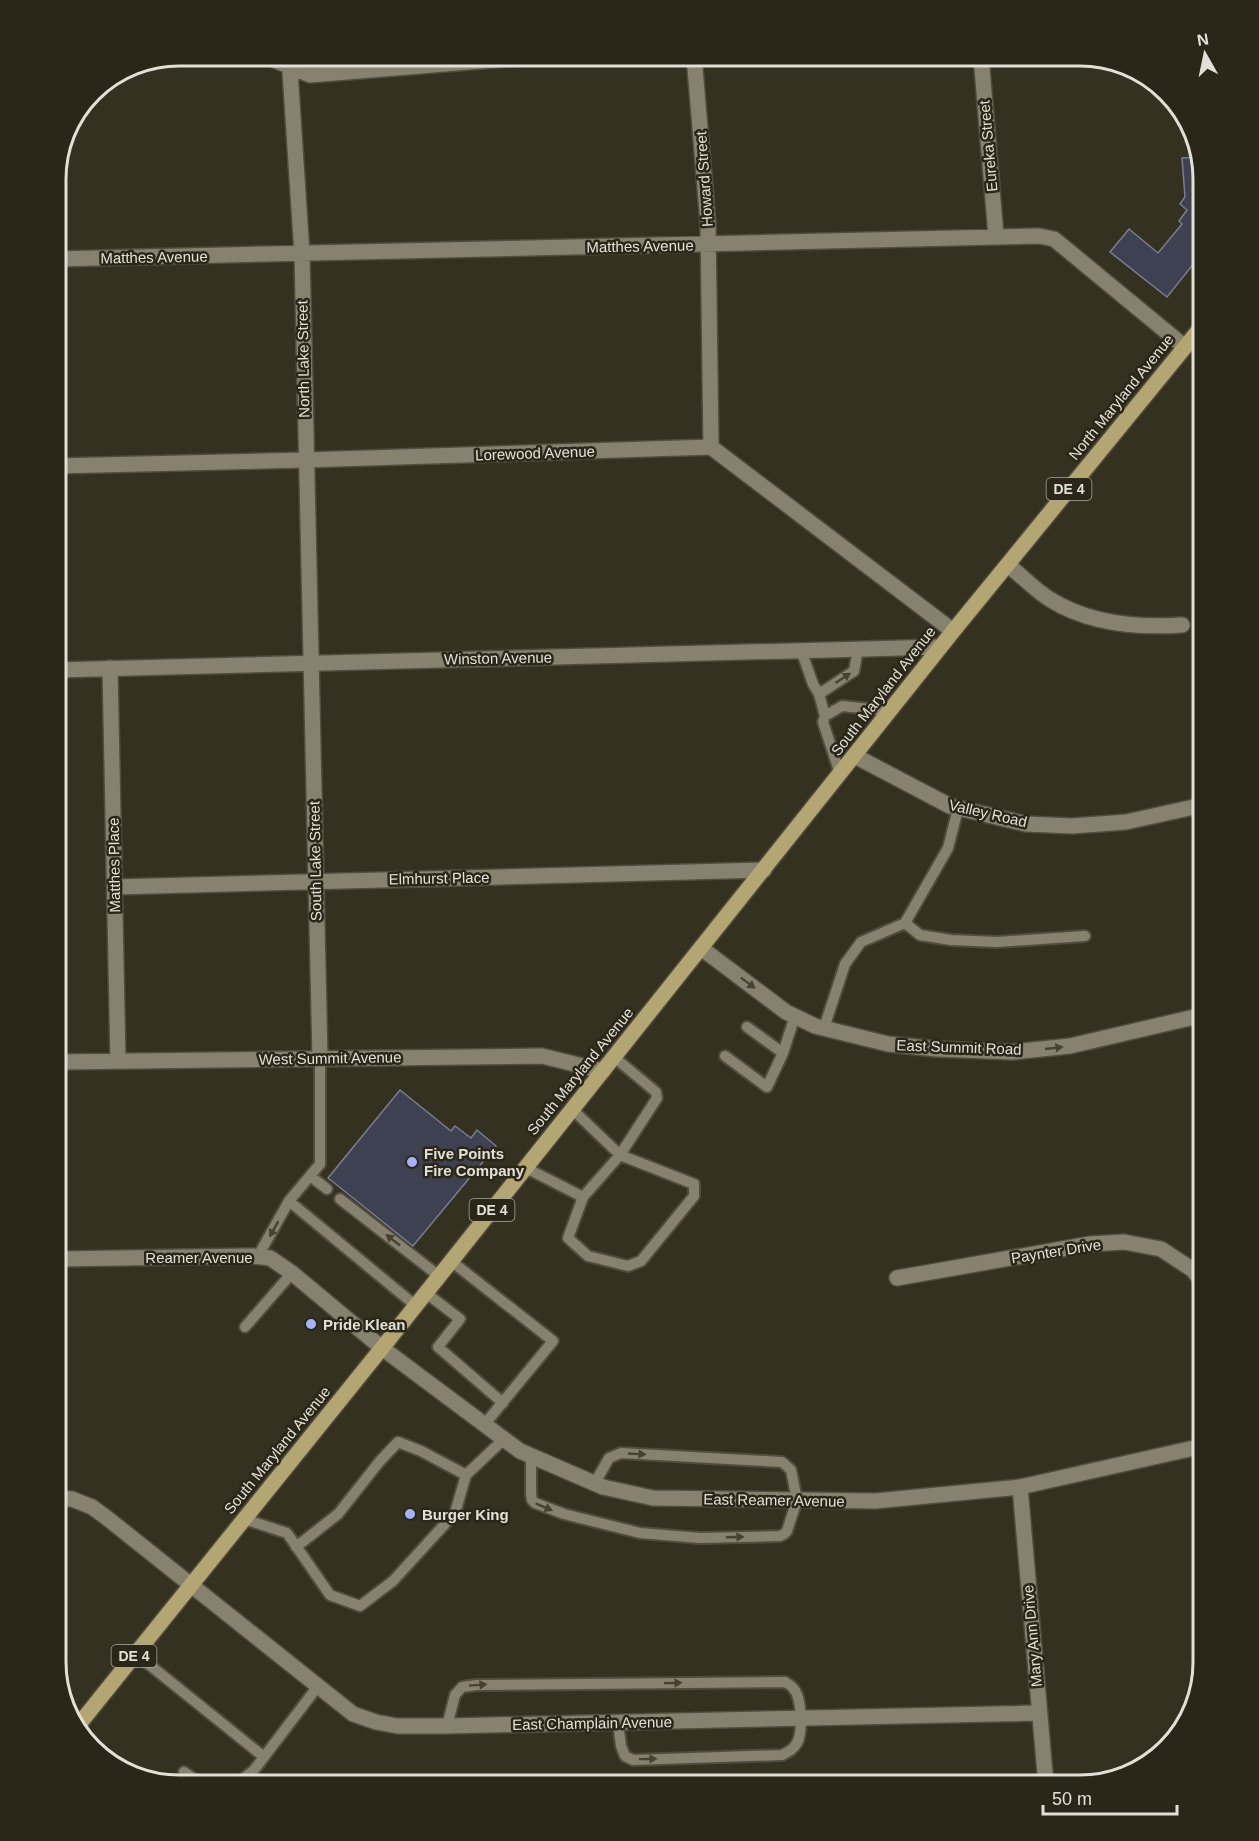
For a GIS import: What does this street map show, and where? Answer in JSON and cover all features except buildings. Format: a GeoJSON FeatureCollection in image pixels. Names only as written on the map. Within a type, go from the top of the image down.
{"type":"FeatureCollection","features":[{"type":"Feature","properties":{"kind":"main road","name":"North Maryland Avenue"},"geometry":{"type":"LineString","coordinates":[[953,631],[1193,337]]}},
{"type":"Feature","properties":{"kind":"main road","name":"South Maryland Avenue"},"geometry":{"type":"LineString","coordinates":[[82,1720],[416,1306],[953,631]]}},
{"type":"Feature","properties":{"kind":"street","name":"North Lake Street"},"geometry":{"type":"LineString","coordinates":[[289,66],[302,254],[310,663]]}},
{"type":"Feature","properties":{"kind":"street"},"geometry":{"type":"LineString","coordinates":[[296,66],[310,75],[421,66]]}},
{"type":"Feature","properties":{"kind":"street","name":"Howard Street"},"geometry":{"type":"LineString","coordinates":[[695,66],[708,245],[711,447]]}},
{"type":"Feature","properties":{"kind":"street","name":"Eureka Street"},"geometry":{"type":"LineString","coordinates":[[982,66],[996,236]]}},
{"type":"Feature","properties":{"kind":"street","name":"Matthes Avenue"},"geometry":{"type":"LineString","coordinates":[[66,260],[1040,236],[1054,240],[1185,347]]}},
{"type":"Feature","properties":{"kind":"street"},"geometry":{"type":"LineString","coordinates":[[711,447],[953,631]]}},
{"type":"Feature","properties":{"kind":"street","name":"Lorewood Avenue"},"geometry":{"type":"LineString","coordinates":[[66,466],[711,447]]}},
{"type":"Feature","properties":{"kind":"street"},"geometry":{"type":"LineString","coordinates":[[1008,565],[1051,600],[1081,615],[1124,624],[1155,627],[1182,625]]}},
{"type":"Feature","properties":{"kind":"street","name":"Winston Avenue"},"geometry":{"type":"LineString","coordinates":[[66,670],[940,647]]}},
{"type":"Feature","properties":{"kind":"street","name":"South Lake Street"},"geometry":{"type":"LineString","coordinates":[[310,663],[320,1059]]}},
{"type":"Feature","properties":{"kind":"street","name":"Matthes Place"},"geometry":{"type":"LineString","coordinates":[[110,668],[118,1061]]}},
{"type":"Feature","properties":{"kind":"street","name":"Valley Road"},"geometry":{"type":"LineString","coordinates":[[855,756],[950,806],[1026,824],[1072,826],[1126,822],[1193,807]]}},
{"type":"Feature","properties":{"kind":"street","name":"Elmhurst Place"},"geometry":{"type":"LineString","coordinates":[[115,886],[764,870]]}},
{"type":"Feature","properties":{"kind":"street","name":"East Summit Road"},"geometry":{"type":"LineString","coordinates":[[701,948],[786,1012],[815,1026],[888,1044],[937,1049],[1011,1052],[1070,1046],[1193,1017]]}},
{"type":"Feature","properties":{"kind":"street","name":"West Summit Avenue"},"geometry":{"type":"LineString","coordinates":[[66,1062],[542,1056],[603,1071]]}},
{"type":"Feature","properties":{"kind":"street","name":"Paynter Drive"},"geometry":{"type":"LineString","coordinates":[[897,1278],[1090,1244],[1124,1242],[1161,1249],[1193,1270]]}},
{"type":"Feature","properties":{"kind":"street","name":"Reamer Avenue"},"geometry":{"type":"LineString","coordinates":[[66,1259],[258,1256],[270,1258],[292,1273],[382,1348]]}},
{"type":"Feature","properties":{"kind":"street","name":"East Reamer Avenue"},"geometry":{"type":"LineString","coordinates":[[382,1348],[520,1451],[603,1487],[653,1498],[875,1501],[1020,1487],[1193,1448]]}},
{"type":"Feature","properties":{"kind":"street","name":"Mary Ann Drive"},"geometry":{"type":"LineString","coordinates":[[1020,1487],[1045,1775]]}},
{"type":"Feature","properties":{"kind":"street","name":"East Champlain Avenue"},"geometry":{"type":"LineString","coordinates":[[66,1499],[92,1507],[192,1584],[353,1714],[376,1722],[397,1726],[1039,1713]]}},
{"type":"Feature","properties":{"kind":"lane"},"geometry":{"type":"LineString","coordinates":[[819,694],[854,671],[858,649]]}},
{"type":"Feature","properties":{"kind":"lane"},"geometry":{"type":"LineString","coordinates":[[801,650],[819,694],[825,716],[824,722],[840,774]]}},
{"type":"Feature","properties":{"kind":"lane"},"geometry":{"type":"LineString","coordinates":[[825,716],[842,706],[890,711]]}},
{"type":"Feature","properties":{"kind":"lane"},"geometry":{"type":"LineString","coordinates":[[824,1028],[845,964],[861,942],[905,923],[948,848],[958,808]]}},
{"type":"Feature","properties":{"kind":"lane"},"geometry":{"type":"LineString","coordinates":[[905,923],[920,935],[951,940],[997,942],[1085,936]]}},
{"type":"Feature","properties":{"kind":"lane"},"geometry":{"type":"LineString","coordinates":[[725,1056],[767,1087],[783,1053],[795,1016]]}},
{"type":"Feature","properties":{"kind":"lane"},"geometry":{"type":"LineString","coordinates":[[747,1027],[783,1053]]}},
{"type":"Feature","properties":{"kind":"lane"},"geometry":{"type":"LineString","coordinates":[[573,1109],[620,1155],[694,1184],[694,1196],[640,1261],[628,1266],[588,1256],[568,1238],[583,1197],[620,1155],[657,1098],[656,1092],[614,1057]]}},
{"type":"Feature","properties":{"kind":"lane"},"geometry":{"type":"LineString","coordinates":[[258,1256],[289,1202],[320,1164],[320,1059]]}},
{"type":"Feature","properties":{"kind":"lane"},"geometry":{"type":"LineString","coordinates":[[526,1168],[583,1197]]}},
{"type":"Feature","properties":{"kind":"lane"},"geometry":{"type":"LineString","coordinates":[[310,1176],[327,1189]]}},
{"type":"Feature","properties":{"kind":"lane"},"geometry":{"type":"LineString","coordinates":[[340,1199],[439,1276]]}},
{"type":"Feature","properties":{"kind":"lane"},"geometry":{"type":"LineString","coordinates":[[289,1202],[416,1306]]}},
{"type":"Feature","properties":{"kind":"lane"},"geometry":{"type":"LineString","coordinates":[[451,1261],[553,1341],[484,1425]]}},
{"type":"Feature","properties":{"kind":"lane"},"geometry":{"type":"LineString","coordinates":[[245,1327],[292,1273]]}},
{"type":"Feature","properties":{"kind":"lane"},"geometry":{"type":"LineString","coordinates":[[426,1293],[460,1319],[438,1347],[503,1403]]}},
{"type":"Feature","properties":{"kind":"lane"},"geometry":{"type":"LineString","coordinates":[[244,1519],[287,1533],[330,1595],[360,1606],[393,1581],[454,1513],[466,1475],[504,1440]]}},
{"type":"Feature","properties":{"kind":"lane"},"geometry":{"type":"LineString","coordinates":[[297,1547],[338,1514],[398,1442],[421,1451],[466,1475]]}},
{"type":"Feature","properties":{"kind":"lane"},"geometry":{"type":"LineString","coordinates":[[531,1456],[531,1494],[535,1503],[564,1515],[640,1533],[700,1538],[780,1536],[787,1531],[797,1500],[791,1470],[782,1462],[621,1453],[609,1458],[595,1484]]}},
{"type":"Feature","properties":{"kind":"lane"},"geometry":{"type":"LineString","coordinates":[[136,1653],[264,1757]]}},
{"type":"Feature","properties":{"kind":"lane"},"geometry":{"type":"LineString","coordinates":[[447,1725],[455,1695],[462,1687],[477,1685],[785,1682],[795,1689],[801,1719],[798,1742],[791,1751],[782,1755],[633,1760],[625,1756],[621,1746],[618,1722]]}},
{"type":"Feature","properties":{"kind":"lane"},"geometry":{"type":"LineString","coordinates":[[248,1775],[318,1686]]}},
{"type":"Feature","properties":{"kind":"lane"},"geometry":{"type":"LineString","coordinates":[[184,1772],[188,1775]]}},
{"type":"Feature","properties":{"kind":"place","name":"Five Points Fire Company"},"geometry":{"type":"Point","coordinates":[412,1162]}},
{"type":"Feature","properties":{"kind":"place","name":"Pride Klean"},"geometry":{"type":"Point","coordinates":[311,1324]}},
{"type":"Feature","properties":{"kind":"place","name":"Burger King"},"geometry":{"type":"Point","coordinates":[410,1514]}}]}
